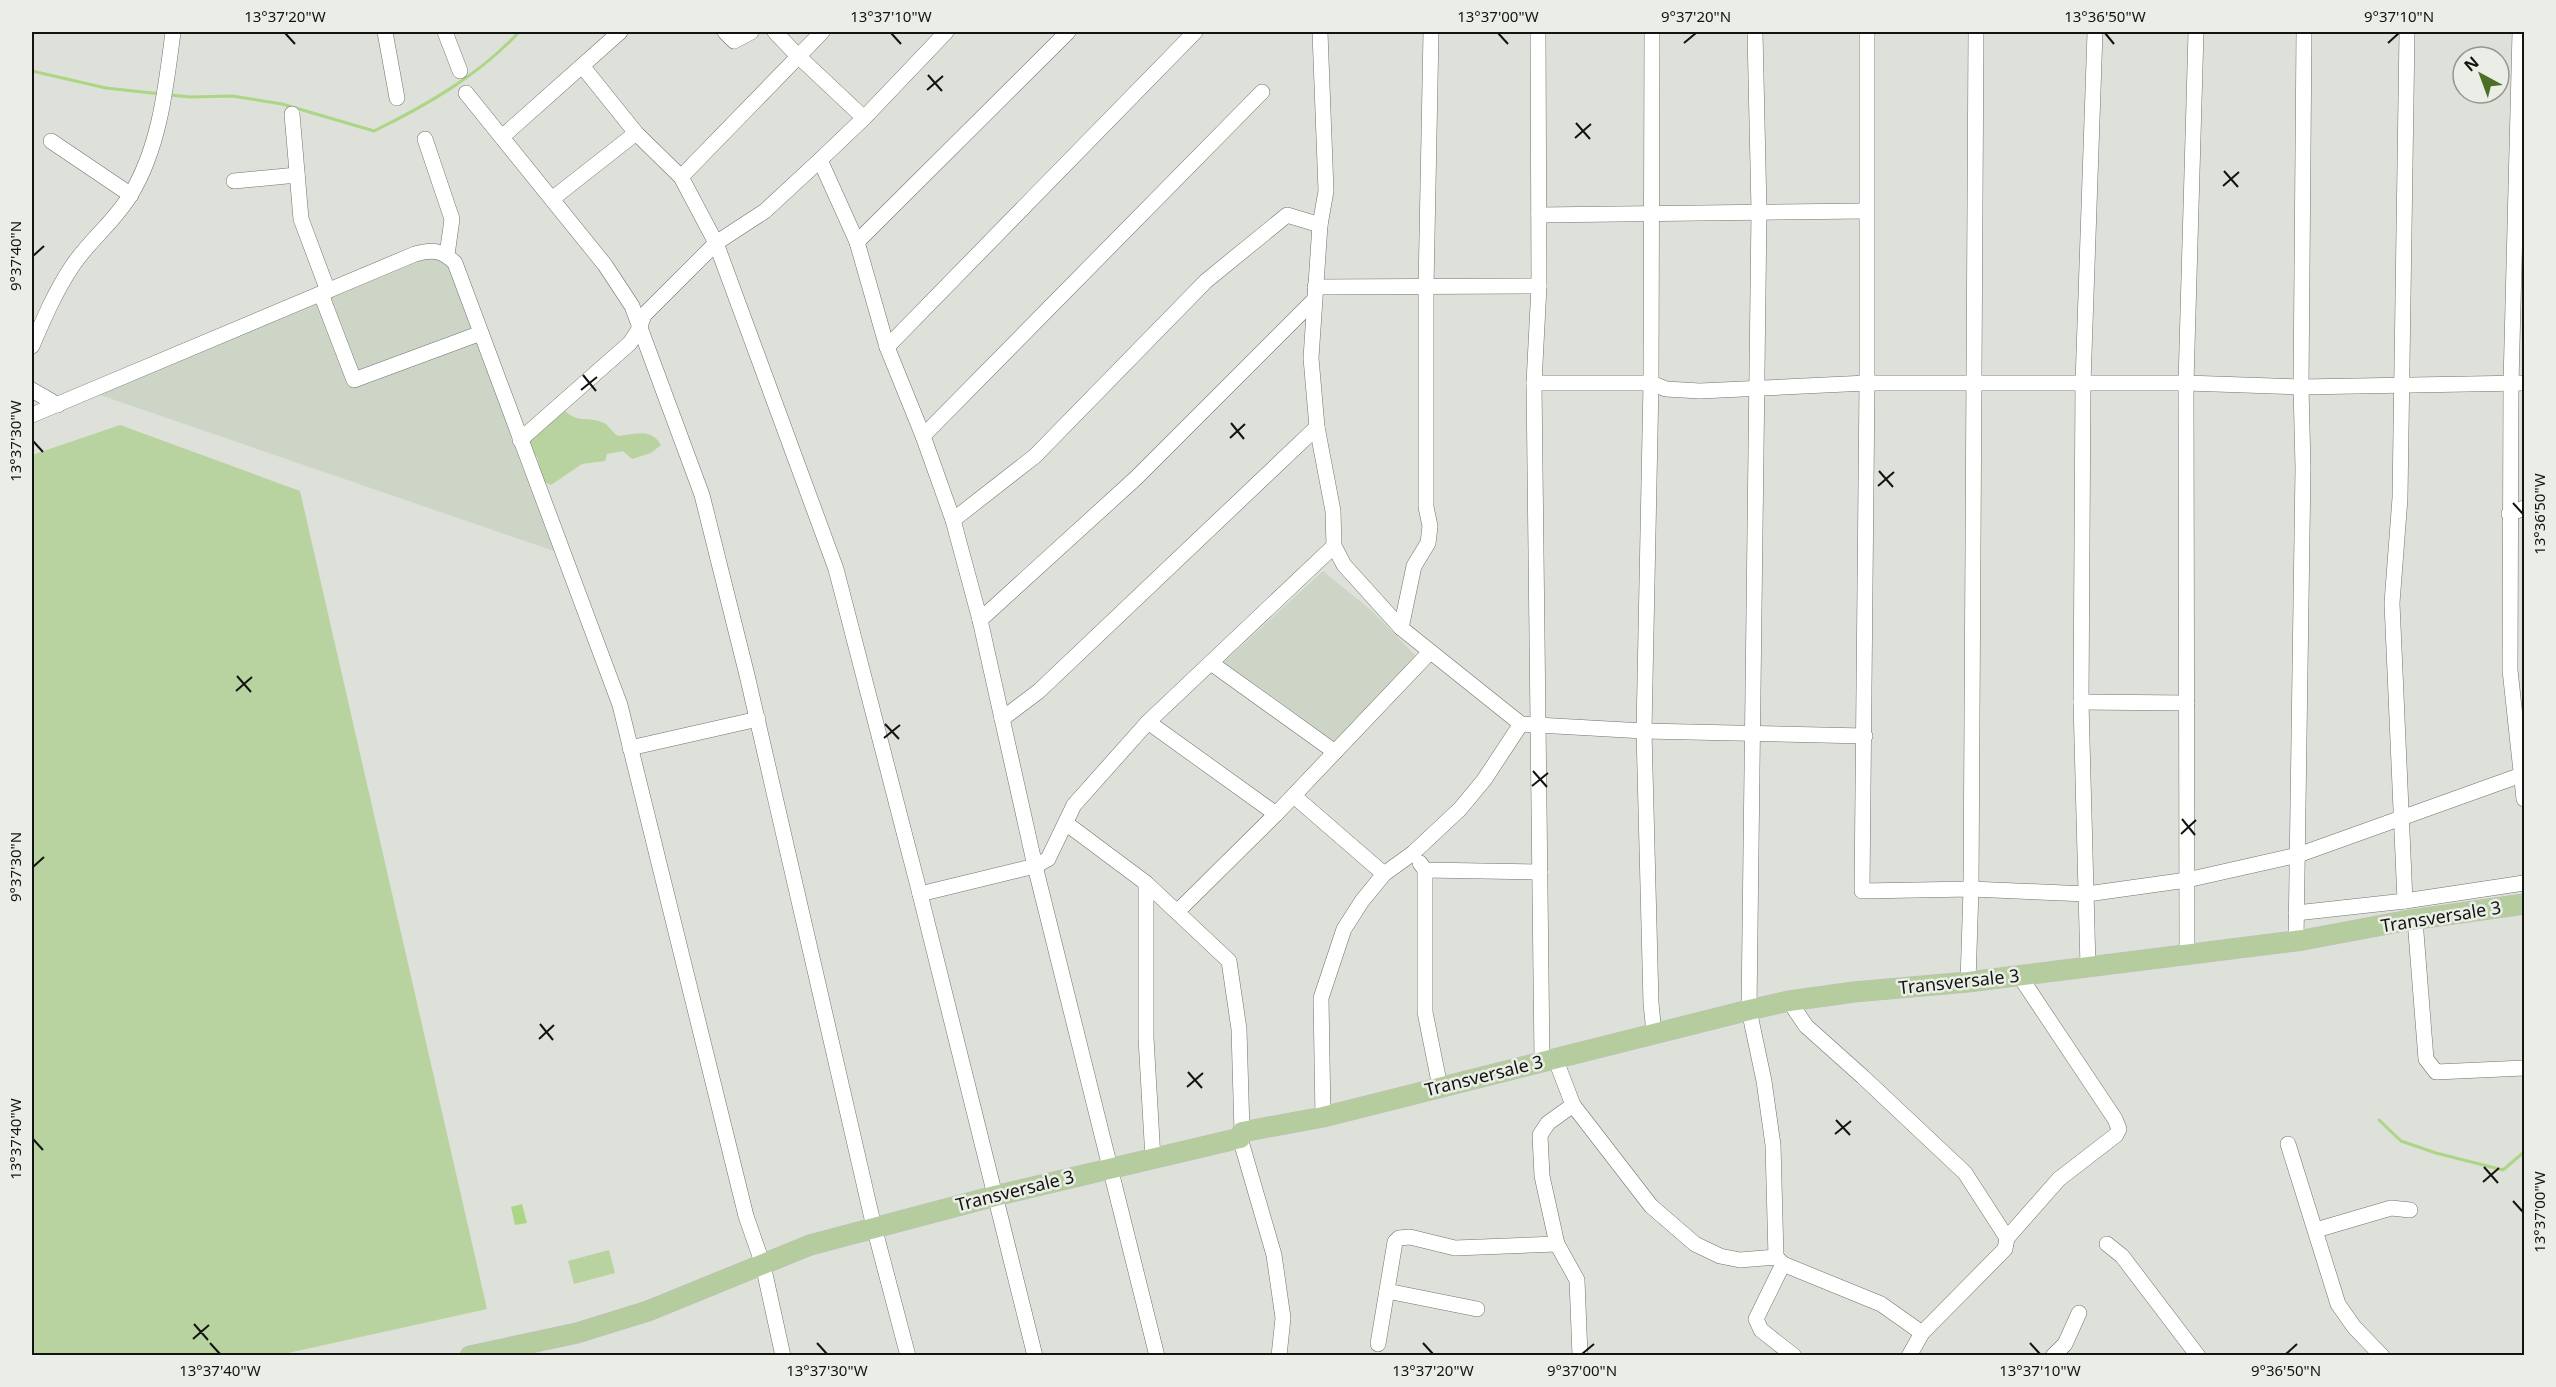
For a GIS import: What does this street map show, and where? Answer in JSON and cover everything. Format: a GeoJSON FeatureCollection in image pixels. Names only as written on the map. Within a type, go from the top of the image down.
{"type":"FeatureCollection","features":[{"type":"Feature","properties":{"kind":"main road","name":"Transversale 3"},"geometry":{"type":"LineString","coordinates":[[470,1356],[514,1351],[648,1311],[810,1245],[874,1227],[1789,1001],[2296,941],[2524,904]]}},
{"type":"Feature","properties":{"kind":"street"},"geometry":{"type":"LineString","coordinates":[[32,346],[48,310],[74,264],[131,195],[152,148],[173,32]]}},
{"type":"Feature","properties":{"kind":"street"},"geometry":{"type":"LineString","coordinates":[[385,32],[397,98]]}},
{"type":"Feature","properties":{"kind":"street"},"geometry":{"type":"LineString","coordinates":[[445,32],[460,71]]}},
{"type":"Feature","properties":{"kind":"street"},"geometry":{"type":"LineString","coordinates":[[502,137],[620,32]]}},
{"type":"Feature","properties":{"kind":"street"},"geometry":{"type":"LineString","coordinates":[[725,32],[734,41],[751,32]]}},
{"type":"Feature","properties":{"kind":"street"},"geometry":{"type":"LineString","coordinates":[[775,32],[864,118]]}},
{"type":"Feature","properties":{"kind":"street"},"geometry":{"type":"LineString","coordinates":[[681,177],[797,55],[822,32]]}},
{"type":"Feature","properties":{"kind":"street"},"geometry":{"type":"LineString","coordinates":[[520,440],[630,343],[644,315],[716,243],[765,211],[864,118],[946,32]]}},
{"type":"Feature","properties":{"kind":"street"},"geometry":{"type":"LineString","coordinates":[[857,242],[1068,32]]}},
{"type":"Feature","properties":{"kind":"street"},"geometry":{"type":"LineString","coordinates":[[887,347],[1195,32]]}},
{"type":"Feature","properties":{"kind":"street"},"geometry":{"type":"LineString","coordinates":[[1320,32],[1326,190],[1320,225],[1311,358],[1317,427],[1333,511],[1334,546],[1344,565],[1401,628],[1529,725],[1644,731],[1865,736]]}},
{"type":"Feature","properties":{"kind":"street"},"geometry":{"type":"LineString","coordinates":[[1401,628],[1414,566],[1428,543],[1430,526],[1426,507],[1426,288],[1431,32]]}},
{"type":"Feature","properties":{"kind":"street"},"geometry":{"type":"LineString","coordinates":[[1538,32],[1539,286],[1534,383],[1529,725],[1540,873],[1548,1059],[1573,1105],[1651,1206],[1695,1244],[1720,1256],[1740,1260],[1780,1261],[1881,1304],[1922,1332]]}},
{"type":"Feature","properties":{"kind":"street"},"geometry":{"type":"LineString","coordinates":[[1652,32],[1651,383],[1644,731],[1651,1003],[1654,1033]]}},
{"type":"Feature","properties":{"kind":"street"},"geometry":{"type":"LineString","coordinates":[[1755,32],[1759,211],[1749,1010],[1764,1081],[1773,1145],[1780,1261],[1756,1319],[1761,1330],[1794,1356]]}},
{"type":"Feature","properties":{"kind":"street"},"geometry":{"type":"LineString","coordinates":[[1867,32],[1865,736],[1862,891],[1971,889],[2087,894],[2187,880],[2298,855],[2523,774]]}},
{"type":"Feature","properties":{"kind":"street"},"geometry":{"type":"LineString","coordinates":[[1968,981],[1971,889],[1976,32]]}},
{"type":"Feature","properties":{"kind":"street"},"geometry":{"type":"LineString","coordinates":[[2088,967],[2081,702],[2083,383],[2095,32]]}},
{"type":"Feature","properties":{"kind":"street"},"geometry":{"type":"LineString","coordinates":[[2187,953],[2186,383],[2196,32]]}},
{"type":"Feature","properties":{"kind":"street"},"geometry":{"type":"LineString","coordinates":[[2296,941],[2302,468],[2304,32]]}},
{"type":"Feature","properties":{"kind":"street"},"geometry":{"type":"LineString","coordinates":[[2405,901],[2392,603],[2400,498],[2407,32]]}},
{"type":"Feature","properties":{"kind":"street"},"geometry":{"type":"LineString","coordinates":[[2520,32],[2518,383],[2509,514],[2510,670],[2524,799]]}},
{"type":"Feature","properties":{"kind":"street"},"geometry":{"type":"LineString","coordinates":[[583,67],[636,133],[681,177],[716,243],[836,569],[1035,1356]]}},
{"type":"Feature","properties":{"kind":"street"},"geometry":{"type":"LineString","coordinates":[[923,436],[1262,92]]}},
{"type":"Feature","properties":{"kind":"street"},"geometry":{"type":"LineString","coordinates":[[466,93],[605,265],[632,306],[702,495],[758,719],[874,1227],[908,1356]]}},
{"type":"Feature","properties":{"kind":"street"},"geometry":{"type":"LineString","coordinates":[[292,114],[301,219],[354,380],[481,333]]}},
{"type":"Feature","properties":{"kind":"street"},"geometry":{"type":"LineString","coordinates":[[552,199],[636,133]]}},
{"type":"Feature","properties":{"kind":"street"},"geometry":{"type":"LineString","coordinates":[[425,139],[452,219],[447,255]]}},
{"type":"Feature","properties":{"kind":"street"},"geometry":{"type":"LineString","coordinates":[[51,141],[131,195]]}},
{"type":"Feature","properties":{"kind":"street"},"geometry":{"type":"LineString","coordinates":[[820,160],[857,242],[887,347],[923,436],[953,520],[980,620],[1035,866],[1108,1168],[1157,1356]]}},
{"type":"Feature","properties":{"kind":"street"},"geometry":{"type":"LineString","coordinates":[[234,181],[297,175]]}},
{"type":"Feature","properties":{"kind":"street"},"geometry":{"type":"LineString","coordinates":[[1539,215],[1866,211]]}},
{"type":"Feature","properties":{"kind":"street"},"geometry":{"type":"LineString","coordinates":[[953,520],[1035,456],[1206,281],[1287,214],[1320,225]]}},
{"type":"Feature","properties":{"kind":"street"},"geometry":{"type":"LineString","coordinates":[[32,415],[415,254],[430,249],[447,255],[455,263],[620,705],[746,1216],[763,1265],[783,1356]]}},
{"type":"Feature","properties":{"kind":"street"},"geometry":{"type":"LineString","coordinates":[[980,620],[1136,478],[1315,294],[1426,288],[1539,286]]}},
{"type":"Feature","properties":{"kind":"street"},"geometry":{"type":"LineString","coordinates":[[1534,383],[1651,383],[1666,389],[1700,391],[1867,383],[2186,383],[2301,387],[2401,383],[2518,383]]}},
{"type":"Feature","properties":{"kind":"street"},"geometry":{"type":"LineString","coordinates":[[32,390],[58,405]]}},
{"type":"Feature","properties":{"kind":"street"},"geometry":{"type":"LineString","coordinates":[[1002,719],[1039,691],[1317,427]]}},
{"type":"Feature","properties":{"kind":"street"},"geometry":{"type":"LineString","coordinates":[[2509,514],[2524,508]]}},
{"type":"Feature","properties":{"kind":"street"},"geometry":{"type":"LineString","coordinates":[[920,894],[1035,866],[1048,859],[1074,805],[1148,722],[1334,546]]}},
{"type":"Feature","properties":{"kind":"street"},"geometry":{"type":"LineString","coordinates":[[1177,912],[1294,796],[1430,652]]}},
{"type":"Feature","properties":{"kind":"street"},"geometry":{"type":"LineString","coordinates":[[1211,663],[1335,752]]}},
{"type":"Feature","properties":{"kind":"street"},"geometry":{"type":"LineString","coordinates":[[2081,702],[2187,703]]}},
{"type":"Feature","properties":{"kind":"street"},"geometry":{"type":"LineString","coordinates":[[630,748],[758,719]]}},
{"type":"Feature","properties":{"kind":"street"},"geometry":{"type":"LineString","coordinates":[[1148,722],[1276,814]]}},
{"type":"Feature","properties":{"kind":"street"},"geometry":{"type":"LineString","coordinates":[[1323,1117],[1321,998],[1344,929],[1362,901],[1384,874],[1413,854],[1460,809],[1529,725]]}},
{"type":"Feature","properties":{"kind":"street"},"geometry":{"type":"LineString","coordinates":[[1294,796],[1384,874]]}},
{"type":"Feature","properties":{"kind":"street"},"geometry":{"type":"LineString","coordinates":[[1066,824],[1146,883],[1229,961],[1239,1029],[1241,1135],[1274,1255],[1283,1318],[1279,1356]]}},
{"type":"Feature","properties":{"kind":"street"},"geometry":{"type":"LineString","coordinates":[[1413,854],[1425,870],[1425,1012],[1440,1086]]}},
{"type":"Feature","properties":{"kind":"street"},"geometry":{"type":"LineString","coordinates":[[1425,870],[1540,873]]}},
{"type":"Feature","properties":{"kind":"street"},"geometry":{"type":"LineString","coordinates":[[1146,883],[1146,1038],[1153,1159]]}},
{"type":"Feature","properties":{"kind":"street"},"geometry":{"type":"LineString","coordinates":[[2296,913],[2405,901],[2524,883]]}},
{"type":"Feature","properties":{"kind":"street"},"geometry":{"type":"LineString","coordinates":[[2524,904],[2524,911]]}},
{"type":"Feature","properties":{"kind":"street"},"geometry":{"type":"LineString","coordinates":[[2415,920],[2426,1059],[2436,1072],[2524,1068]]}},
{"type":"Feature","properties":{"kind":"street"},"geometry":{"type":"LineString","coordinates":[[1909,1356],[1922,1332],[2005,1249],[2007,1238],[2060,1179],[2116,1135],[2119,1129],[2115,1119],[2019,975]]}},
{"type":"Feature","properties":{"kind":"street"},"geometry":{"type":"LineString","coordinates":[[1789,1001],[1806,1026],[1965,1173],[2007,1238]]}},
{"type":"Feature","properties":{"kind":"street"},"geometry":{"type":"LineString","coordinates":[[1573,1105],[1548,1123],[1540,1135],[1542,1176],[1557,1244],[1578,1280],[1580,1356]]}},
{"type":"Feature","properties":{"kind":"street"},"geometry":{"type":"LineString","coordinates":[[2288,1144],[2338,1304],[2354,1327],[2382,1356]]}},
{"type":"Feature","properties":{"kind":"street"},"geometry":{"type":"LineString","coordinates":[[2316,1230],[2391,1208],[2410,1210]]}},
{"type":"Feature","properties":{"kind":"street"},"geometry":{"type":"LineString","coordinates":[[1378,1344],[1395,1242],[1404,1236],[1455,1248],[1557,1244]]}},
{"type":"Feature","properties":{"kind":"street"},"geometry":{"type":"LineString","coordinates":[[2107,1244],[2122,1256],[2198,1356]]}},
{"type":"Feature","properties":{"kind":"street"},"geometry":{"type":"LineString","coordinates":[[1387,1291],[1477,1309]]}},
{"type":"Feature","properties":{"kind":"street"},"geometry":{"type":"LineString","coordinates":[[2053,1356],[2065,1344],[2079,1313]]}},
{"type":"Feature","properties":{"kind":"shaded area"},"geometry":{"type":"Polygon","coordinates":[[[427,256],[442,258],[450,271],[554,551],[100,395],[100,390],[427,256]]]}},
{"type":"Feature","properties":{"kind":"shaded area"},"geometry":{"type":"Polygon","coordinates":[[[559,405],[576,418],[604,423],[619,436],[648,434],[661,445],[651,453],[632,459],[623,451],[607,454],[605,461],[582,464],[551,485],[544,482],[537,457],[528,448],[527,431],[559,405]]]}},
{"type":"Feature","properties":{"kind":"shaded area"},"geometry":{"type":"Polygon","coordinates":[[[120,425],[300,491],[487,1309],[279,1355],[32,1355],[32,455],[120,425]]]}},
{"type":"Feature","properties":{"kind":"shaded area"},"geometry":{"type":"Polygon","coordinates":[[[1323,571],[1372,611],[1416,656],[1331,747],[1222,664],[1323,571]]]}},
{"type":"Feature","properties":{"kind":"shaded area"},"geometry":{"type":"Polygon","coordinates":[[[522,1204],[527,1223],[515,1225],[511,1207],[522,1204]]]}},
{"type":"Feature","properties":{"kind":"shaded area"},"geometry":{"type":"Polygon","coordinates":[[[609,1250],[615,1273],[574,1284],[568,1261],[609,1250]]]}},
{"type":"Feature","properties":{"kind":"waterway"},"geometry":{"type":"LineString","coordinates":[[170,95],[232,96],[282,104],[374,131],[451,88],[487,62],[519,32]]}},
{"type":"Feature","properties":{"kind":"waterway"},"geometry":{"type":"LineString","coordinates":[[32,71],[106,88],[161,94]]}},
{"type":"Feature","properties":{"kind":"waterway"},"geometry":{"type":"LineString","coordinates":[[2379,1120],[2401,1141],[2436,1153],[2503,1170],[2524,1152]]}}]}
